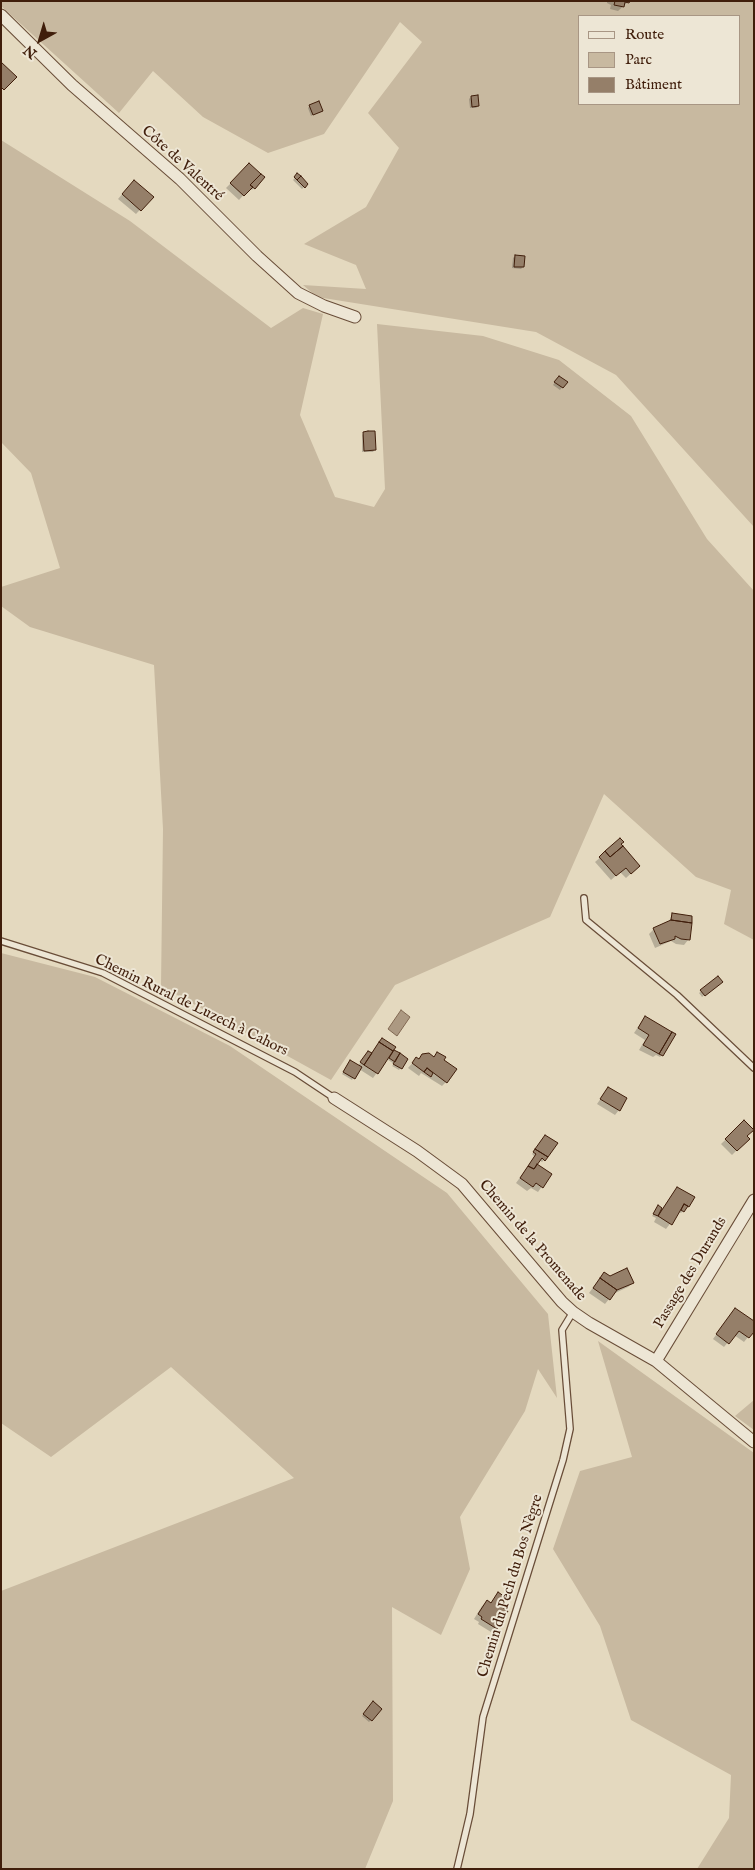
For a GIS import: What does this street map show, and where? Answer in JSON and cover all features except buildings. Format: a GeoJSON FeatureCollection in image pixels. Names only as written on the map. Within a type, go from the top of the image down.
{"type":"FeatureCollection","features":[{"type":"Feature","properties":{"kind":"street","name":"Côte de Valentré"},"geometry":{"type":"LineString","coordinates":[[1,15],[72,85],[180,179],[257,256],[298,293],[324,306],[355,317]]}},
{"type":"Feature","properties":{"kind":"street","name":"Chemin de la Promenade"},"geometry":{"type":"LineString","coordinates":[[334,1098],[417,1151],[462,1184],[562,1302],[573,1312],[589,1324],[656,1361],[754,1442]]}},
{"type":"Feature","properties":{"kind":"street","name":"Passage des Durands"},"geometry":{"type":"LineString","coordinates":[[656,1361],[754,1200]]}},
{"type":"Feature","properties":{"kind":"lane"},"geometry":{"type":"LineString","coordinates":[[584,898],[586,920],[677,995],[754,1068]]}},
{"type":"Feature","properties":{"kind":"lane","name":"Chemin Rural de Luzech à Cahors"},"geometry":{"type":"LineString","coordinates":[[1,941],[103,973],[295,1072],[334,1098]]}},
{"type":"Feature","properties":{"kind":"lane","name":"Chemin du Pech du Bos Nègre"},"geometry":{"type":"LineString","coordinates":[[457,1869],[470,1814],[483,1717],[565,1452],[570,1429],[562,1330],[573,1312]]}},
{"type":"Feature","properties":{"kind":"green space"},"geometry":{"type":"Polygon","coordinates":[[[1,1],[754,1],[754,527],[616,375],[536,332],[317,297],[303,285],[366,289],[356,265],[304,244],[366,207],[399,148],[368,113],[422,42],[400,22],[324,134],[268,153],[203,117],[153,71],[119,113],[1,6],[1,1]]]}},
{"type":"Feature","properties":{"kind":"green space"},"geometry":{"type":"Polygon","coordinates":[[[1,140],[130,221],[271,328],[303,308],[323,314],[300,415],[335,497],[374,507],[385,489],[377,324],[483,336],[559,360],[631,416],[707,539],[754,591],[754,940],[724,924],[731,890],[696,877],[604,794],[550,917],[395,985],[331,1080],[161,986],[163,829],[154,665],[30,627],[1,606],[1,587],[60,568],[31,473],[1,442],[1,140]]]}},
{"type":"Feature","properties":{"kind":"green space"},"geometry":{"type":"Polygon","coordinates":[[[1,953],[95,977],[230,1046],[447,1193],[548,1314],[557,1398],[538,1369],[525,1411],[460,1517],[470,1569],[441,1635],[392,1607],[393,1801],[365,1869],[1,1869],[1,1591],[294,1478],[171,1367],[51,1457],[1,1423],[1,953]]]}},
{"type":"Feature","properties":{"kind":"green space"},"geometry":{"type":"Polygon","coordinates":[[[598,1341],[754,1453],[754,1869],[697,1869],[729,1818],[731,1775],[631,1720],[600,1626],[553,1549],[580,1471],[632,1457],[598,1341]]]}},
{"type":"Feature","properties":{"kind":"green space"},"geometry":{"type":"Polygon","coordinates":[[[754,1400],[754,1430],[735,1416],[754,1400]]]}},
{"type":"Feature","properties":{"kind":"shaded area"},"geometry":{"type":"Polygon","coordinates":[[[401,1010],[410,1017],[397,1036],[388,1029],[401,1010]]]}}]}
